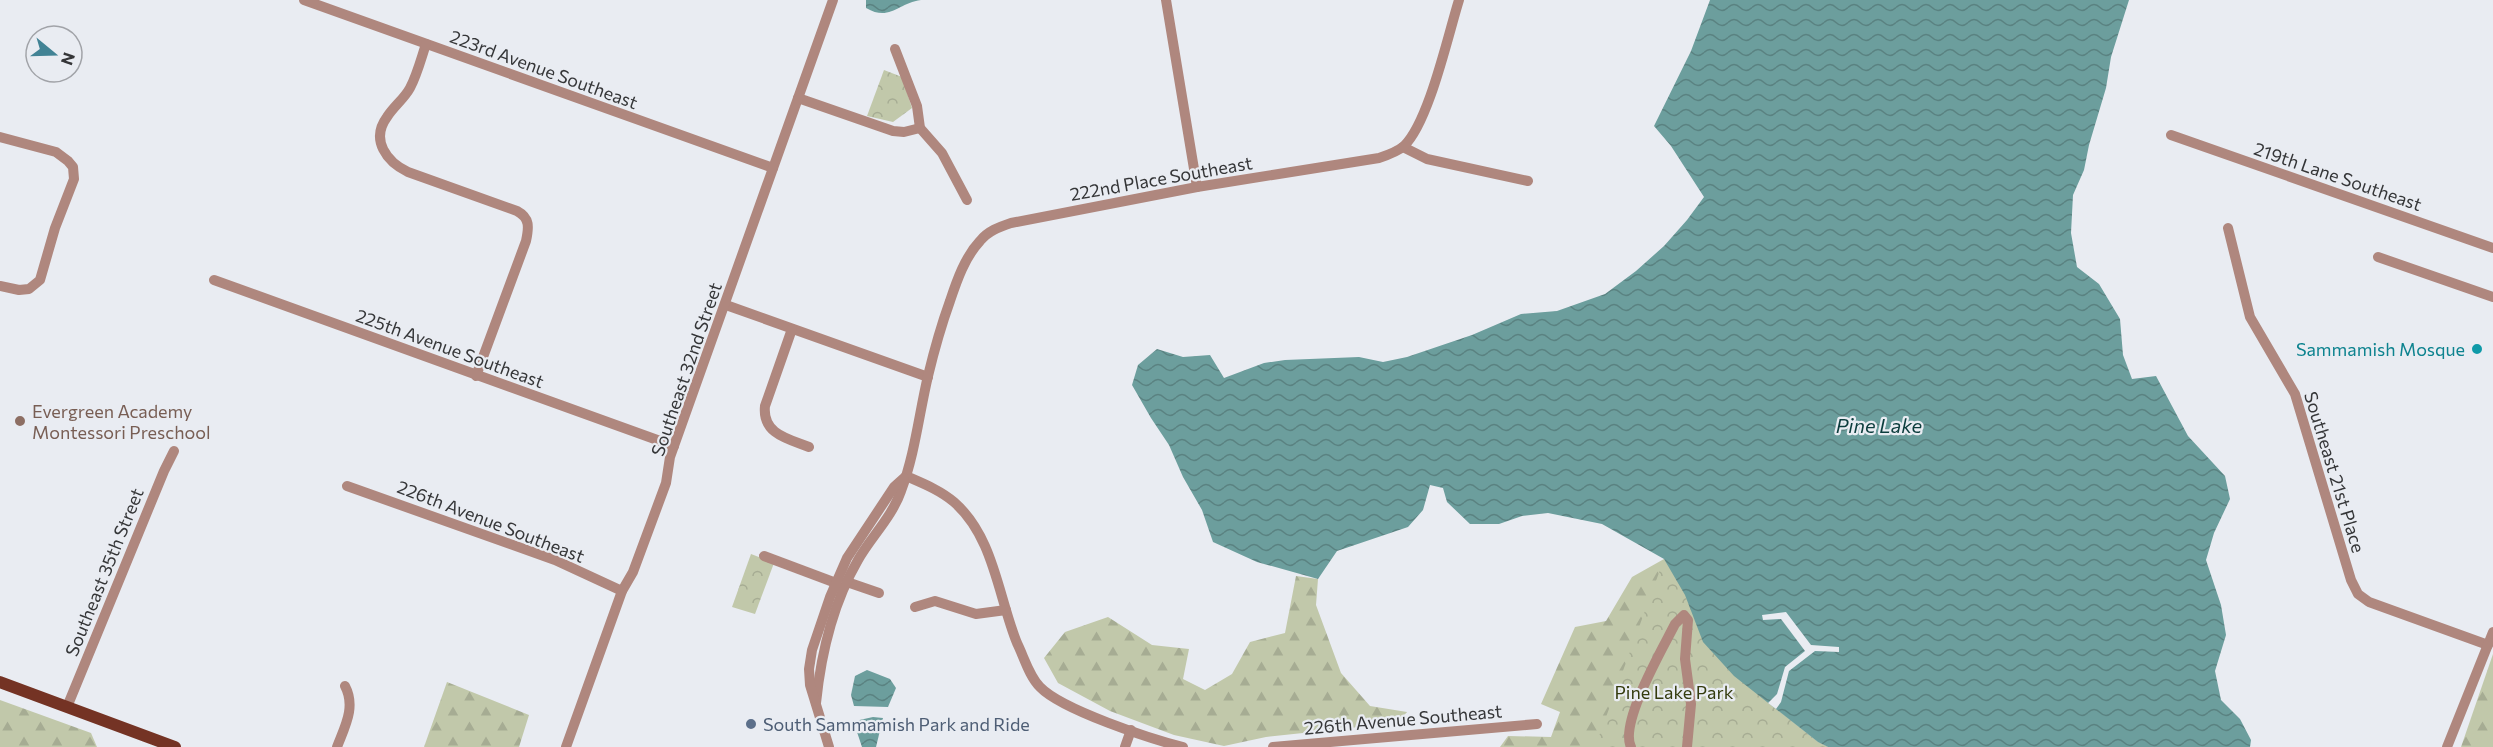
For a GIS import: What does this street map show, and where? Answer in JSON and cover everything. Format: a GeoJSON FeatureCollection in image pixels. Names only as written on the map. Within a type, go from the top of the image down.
{"type":"FeatureCollection","features":[{"type":"Feature","properties":{"kind":"main road"},"geometry":{"type":"LineString","coordinates":[[0,682],[175,747]]}},
{"type":"Feature","properties":{"kind":"street","name":"223rd Avenue Southeast"},"geometry":{"type":"LineString","coordinates":[[304,0],[773,168]]}},
{"type":"Feature","properties":{"kind":"street","name":"Southeast 32nd Street"},"geometry":{"type":"LineString","coordinates":[[566,747],[622,591],[633,572],[666,483],[675,446],[833,0]]}},
{"type":"Feature","properties":{"kind":"street"},"geometry":{"type":"LineString","coordinates":[[1166,0],[1197,187]]}},
{"type":"Feature","properties":{"kind":"street"},"geometry":{"type":"LineString","coordinates":[[1459,0],[1422,119],[1403,147],[1427,159],[1528,181]]}},
{"type":"Feature","properties":{"kind":"street"},"geometry":{"type":"LineString","coordinates":[[426,44],[411,86],[383,124],[381,145],[392,163],[401,168],[517,211],[525,215],[529,225],[526,241],[476,376]]}},
{"type":"Feature","properties":{"kind":"street"},"geometry":{"type":"LineString","coordinates":[[895,49],[917,106],[920,128],[942,153],[967,200]]}},
{"type":"Feature","properties":{"kind":"street"},"geometry":{"type":"LineString","coordinates":[[798,98],[893,131],[904,132],[920,128]]}},
{"type":"Feature","properties":{"kind":"street","name":"219th Lane Southeast"},"geometry":{"type":"LineString","coordinates":[[2171,135],[2493,248]]}},
{"type":"Feature","properties":{"kind":"street"},"geometry":{"type":"LineString","coordinates":[[0,138],[56,152],[73,167],[74,179],[37,285],[29,290],[0,286]]}},
{"type":"Feature","properties":{"kind":"street","name":"222nd Place Southeast"},"geometry":{"type":"LineString","coordinates":[[906,476],[928,377],[955,287],[972,250],[989,232],[1011,222],[1197,187],[1379,158],[1403,147]]}},
{"type":"Feature","properties":{"kind":"street","name":"Southeast 21st Place"},"geometry":{"type":"LineString","coordinates":[[2228,228],[2250,317],[2295,394],[2351,580],[2358,594],[2369,602],[2488,645]]}},
{"type":"Feature","properties":{"kind":"street"},"geometry":{"type":"LineString","coordinates":[[2378,257],[2493,297]]}},
{"type":"Feature","properties":{"kind":"street","name":"225th Avenue Southeast"},"geometry":{"type":"LineString","coordinates":[[214,280],[675,446]]}},
{"type":"Feature","properties":{"kind":"street"},"geometry":{"type":"LineString","coordinates":[[726,305],[928,377]]}},
{"type":"Feature","properties":{"kind":"street"},"geometry":{"type":"LineString","coordinates":[[792,329],[765,406],[764,415],[770,429],[776,434],[809,447]]}},
{"type":"Feature","properties":{"kind":"street","name":"Southeast 35th Street"},"geometry":{"type":"LineString","coordinates":[[67,707],[174,451]]}},
{"type":"Feature","properties":{"kind":"street"},"geometry":{"type":"LineString","coordinates":[[829,747],[810,685],[809,669],[816,637],[842,582],[856,543],[894,487],[906,476],[954,502],[975,526],[982,538],[1028,668],[1038,686],[1059,700],[1131,730],[1184,747]]}},
{"type":"Feature","properties":{"kind":"street","name":"226th Avenue Southeast"},"geometry":{"type":"LineString","coordinates":[[347,486],[555,560],[622,591]]}},
{"type":"Feature","properties":{"kind":"street"},"geometry":{"type":"LineString","coordinates":[[764,556],[879,593]]}},
{"type":"Feature","properties":{"kind":"street"},"geometry":{"type":"LineString","coordinates":[[915,607],[935,601],[976,614],[1006,610]]}},
{"type":"Feature","properties":{"kind":"street"},"geometry":{"type":"LineString","coordinates":[[1631,747],[1628,741],[1629,728],[1639,698],[1675,624],[1684,615],[1688,620],[1684,659],[1691,704],[1687,747]]}},
{"type":"Feature","properties":{"kind":"street"},"geometry":{"type":"LineString","coordinates":[[2446,747],[2493,632]]}},
{"type":"Feature","properties":{"kind":"street"},"geometry":{"type":"LineString","coordinates":[[338,747],[350,713],[351,702],[345,686]]}},
{"type":"Feature","properties":{"kind":"street","name":"226th Avenue Southeast"},"geometry":{"type":"LineString","coordinates":[[1273,747],[1537,724]]}},
{"type":"Feature","properties":{"kind":"street"},"geometry":{"type":"LineString","coordinates":[[1125,747],[1131,730]]}},
{"type":"Feature","properties":{"kind":"green space"},"geometry":{"type":"Polygon","coordinates":[[[884,70],[902,77],[912,108],[893,122],[867,116],[884,70]]]}},
{"type":"Feature","properties":{"kind":"green space"},"geometry":{"type":"Polygon","coordinates":[[[751,554],[774,563],[755,614],[732,607],[751,554]]]}},
{"type":"Feature","properties":{"kind":"green space","name":"Pine Lake Park"},"geometry":{"type":"Polygon","coordinates":[[[1664,559],[1776,709],[1818,742],[1828,747],[1500,747],[1508,736],[1551,737],[1560,712],[1541,704],[1575,627],[1606,621],[1632,577],[1664,559]]]}},
{"type":"Feature","properties":{"kind":"green space","name":"Pine Lake Park"},"geometry":{"type":"Polygon","coordinates":[[[1664,559],[1685,595],[1703,642],[1735,676],[1818,742],[1828,747],[1595,747],[1664,559]]]}},
{"type":"Feature","properties":{"kind":"green space"},"geometry":{"type":"Polygon","coordinates":[[[1296,576],[1318,579],[1316,605],[1341,673],[1370,706],[1407,712],[1397,723],[1266,737],[1224,746],[1174,735],[1110,711],[1058,683],[1044,658],[1065,632],[1108,617],[1152,645],[1189,649],[1183,679],[1205,690],[1232,674],[1250,642],[1285,633],[1296,576]]]}},
{"type":"Feature","properties":{"kind":"green space"},"geometry":{"type":"Polygon","coordinates":[[[2493,654],[2493,747],[2461,747],[2493,654]]]}},
{"type":"Feature","properties":{"kind":"green space"},"geometry":{"type":"Polygon","coordinates":[[[447,682],[529,715],[519,747],[424,747],[447,682]]]}},
{"type":"Feature","properties":{"kind":"green space"},"geometry":{"type":"Polygon","coordinates":[[[0,700],[91,733],[97,747],[0,747],[0,700]]]}},
{"type":"Feature","properties":{"kind":"water"},"geometry":{"type":"Polygon","coordinates":[[[866,0],[921,0],[881,13],[866,8],[866,0]]]}},
{"type":"Feature","properties":{"kind":"water","name":"Pine Lake"},"geometry":{"type":"Polygon","coordinates":[[[1710,0],[2129,0],[2111,57],[2106,88],[2084,170],[2073,195],[2071,233],[2077,267],[2099,284],[2120,319],[2123,355],[2132,379],[2156,376],[2188,436],[2225,476],[2230,499],[2214,533],[2206,560],[2221,605],[2226,635],[2215,671],[2221,700],[2240,719],[2251,740],[2250,747],[1828,747],[1818,742],[1734,676],[1703,642],[1685,595],[1664,559],[1602,524],[1548,513],[1522,516],[1499,524],[1470,524],[1447,502],[1443,488],[1430,485],[1423,510],[1408,527],[1337,551],[1318,579],[1257,562],[1213,542],[1202,510],[1183,477],[1169,445],[1132,385],[1138,365],[1157,349],[1183,357],[1210,355],[1224,378],[1264,363],[1285,360],[1359,357],[1383,362],[1407,357],[1472,335],[1521,314],[1557,311],[1605,294],[1664,246],[1704,197],[1671,146],[1654,126],[1691,51],[1710,0]]]}},
{"type":"Feature","properties":{"kind":"water"},"geometry":{"type":"Polygon","coordinates":[[[867,670],[890,679],[896,688],[888,707],[854,706],[851,695],[855,676],[867,670]]]}},
{"type":"Feature","properties":{"kind":"water"},"geometry":{"type":"Polygon","coordinates":[[[873,717],[883,718],[876,747],[862,747],[855,721],[873,717]]]}},
{"type":"Feature","properties":{"kind":"pier"},"geometry":{"type":"Polygon","coordinates":[[[1786,612],[1811,645],[1839,647],[1839,652],[1815,651],[1789,671],[1781,702],[1776,709],[1768,703],[1777,694],[1785,667],[1805,651],[1781,619],[1763,620],[1762,615],[1786,612]]]}},
{"type":"Feature","properties":{"kind":"place","name":"Sammamish Mosque"},"geometry":{"type":"Point","coordinates":[2477,349]}},
{"type":"Feature","properties":{"kind":"place","name":"Evergreen Academy Montessori Preschool"},"geometry":{"type":"Point","coordinates":[20,421]}},
{"type":"Feature","properties":{"kind":"place","name":"South Sammamish Park and Ride"},"geometry":{"type":"Point","coordinates":[751,724]}}]}
